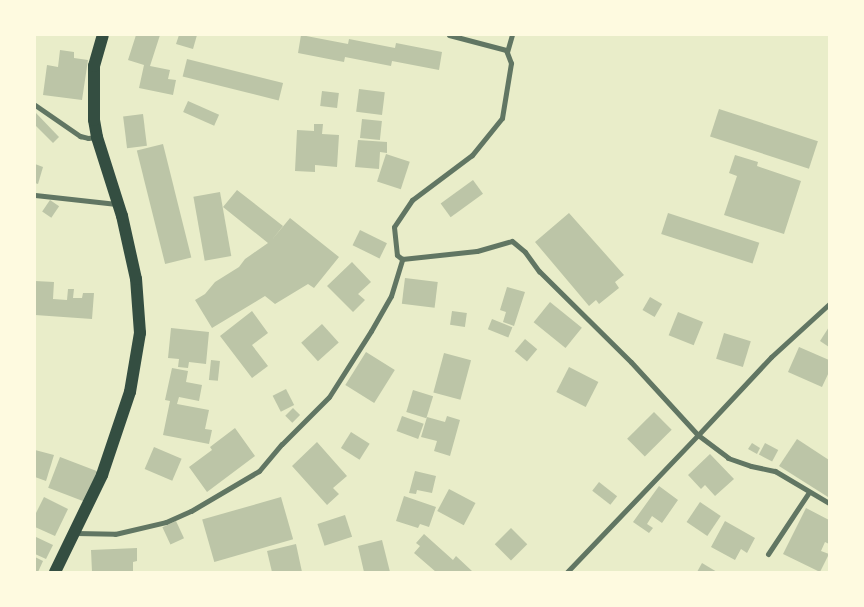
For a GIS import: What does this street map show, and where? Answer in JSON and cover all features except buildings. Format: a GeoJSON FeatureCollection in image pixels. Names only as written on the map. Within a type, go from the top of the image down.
{"type":"FeatureCollection","features":[{"type":"Feature","properties":{"kind":"main road"},"geometry":{"type":"LineString","coordinates":[[55,572],[102,475],[130,392],[140,334],[136,279],[118,204],[97,137],[94,120],[94,66],[103,35]]}},
{"type":"Feature","properties":{"kind":"street"},"geometry":{"type":"LineString","coordinates":[[449,35],[490,45],[507,52]]}},
{"type":"Feature","properties":{"kind":"street"},"geometry":{"type":"LineString","coordinates":[[512,35],[507,52],[511,63],[502,118],[472,155],[412,200],[394,227],[397,255],[402,259],[477,251],[512,241],[525,252],[539,271],[631,362],[698,434],[728,458],[750,466],[775,471],[829,504]]}},
{"type":"Feature","properties":{"kind":"street"},"geometry":{"type":"LineString","coordinates":[[35,104],[80,136],[88,138],[97,137]]}},
{"type":"Feature","properties":{"kind":"street"},"geometry":{"type":"LineString","coordinates":[[35,194],[118,204]]}},
{"type":"Feature","properties":{"kind":"street"},"geometry":{"type":"LineString","coordinates":[[75,532],[115,534],[166,522],[191,511],[258,471],[334,390],[391,296],[402,259]]}},
{"type":"Feature","properties":{"kind":"street"},"geometry":{"type":"LineString","coordinates":[[567,572],[765,363],[829,304]]}},
{"type":"Feature","properties":{"kind":"street"},"geometry":{"type":"LineString","coordinates":[[768,554],[809,492]]}}]}
